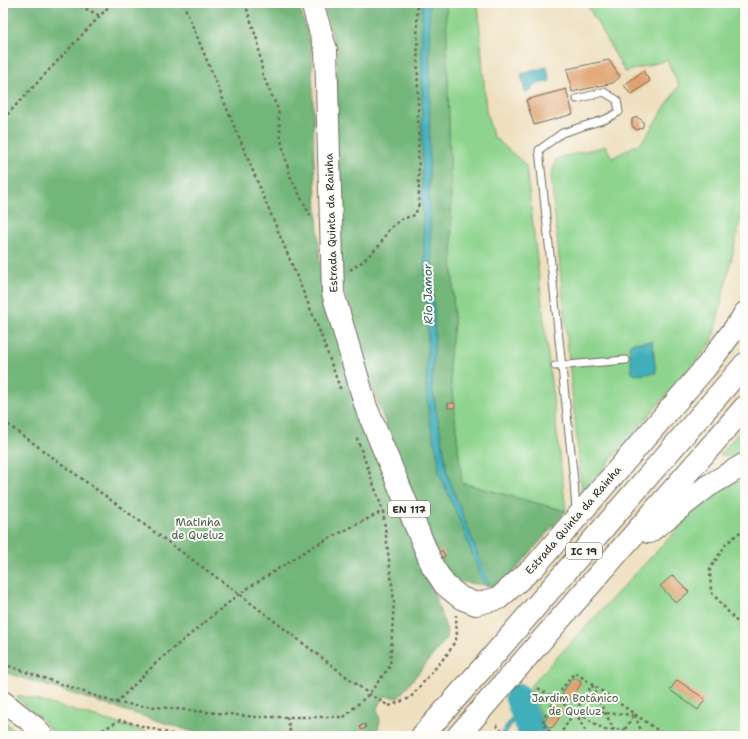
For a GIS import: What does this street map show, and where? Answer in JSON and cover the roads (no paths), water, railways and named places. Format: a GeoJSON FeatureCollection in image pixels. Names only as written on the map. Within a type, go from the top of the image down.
{"type":"FeatureCollection","features":[{"type":"Feature","properties":{"kind":"main road","name":"Estrada Quinta da Rainha"},"geometry":{"type":"LineString","coordinates":[[312,3],[326,50],[333,293],[366,407],[433,567],[445,585],[461,598],[476,604],[499,598],[535,566],[706,367],[745,313]]}},
{"type":"Feature","properties":{"kind":"main road","name":"IC 19"},"geometry":{"type":"LineString","coordinates":[[422,736],[745,364]]}},
{"type":"Feature","properties":{"kind":"main road","name":"IC 19"},"geometry":{"type":"LineString","coordinates":[[458,736],[504,681],[609,564],[745,407]]}},
{"type":"Feature","properties":{"kind":"main road"},"geometry":{"type":"LineString","coordinates":[[609,564],[708,486],[745,464]]}},
{"type":"Feature","properties":{"kind":"street"},"geometry":{"type":"LineString","coordinates":[[3,701],[36,727],[43,736]]}},
{"type":"Feature","properties":{"kind":"lane"},"geometry":{"type":"LineString","coordinates":[[577,99],[604,92],[617,100],[619,112],[606,119],[562,133],[539,150],[558,366],[574,481],[577,517]]}},
{"type":"Feature","properties":{"kind":"lane"},"geometry":{"type":"LineString","coordinates":[[558,366],[626,360]]}},
{"type":"Feature","properties":{"kind":"water"},"geometry":{"type":"Polygon","coordinates":[[[422,3],[429,3],[429,199],[435,333],[432,387],[447,473],[490,586],[484,585],[458,517],[439,473],[438,457],[430,424],[426,389],[428,336],[422,199],[422,3]]]}},
{"type":"Feature","properties":{"kind":"water"},"geometry":{"type":"Polygon","coordinates":[[[547,67],[550,81],[533,85],[531,90],[525,92],[521,74],[547,67]]]}},
{"type":"Feature","properties":{"kind":"water"},"geometry":{"type":"Polygon","coordinates":[[[652,341],[656,373],[635,375],[632,373],[629,346],[631,343],[652,341]]]}},
{"type":"Feature","properties":{"kind":"water"},"geometry":{"type":"Polygon","coordinates":[[[520,696],[537,736],[530,736],[519,714],[504,736],[499,736],[512,717],[512,706],[520,696]]]}},
{"type":"Feature","properties":{"kind":"waterway","name":"Rio Jamor"},"geometry":{"type":"LineString","coordinates":[[518,697],[531,732],[534,736]]}},
{"type":"Feature","properties":{"kind":"park label","name":"Matinha de Queluz"},"geometry":{"type":"Point","coordinates":[198,528]}},
{"type":"Feature","properties":{"kind":"park label","name":"Jardim Botânico de Queluz"},"geometry":{"type":"Point","coordinates":[575,704]}}]}
